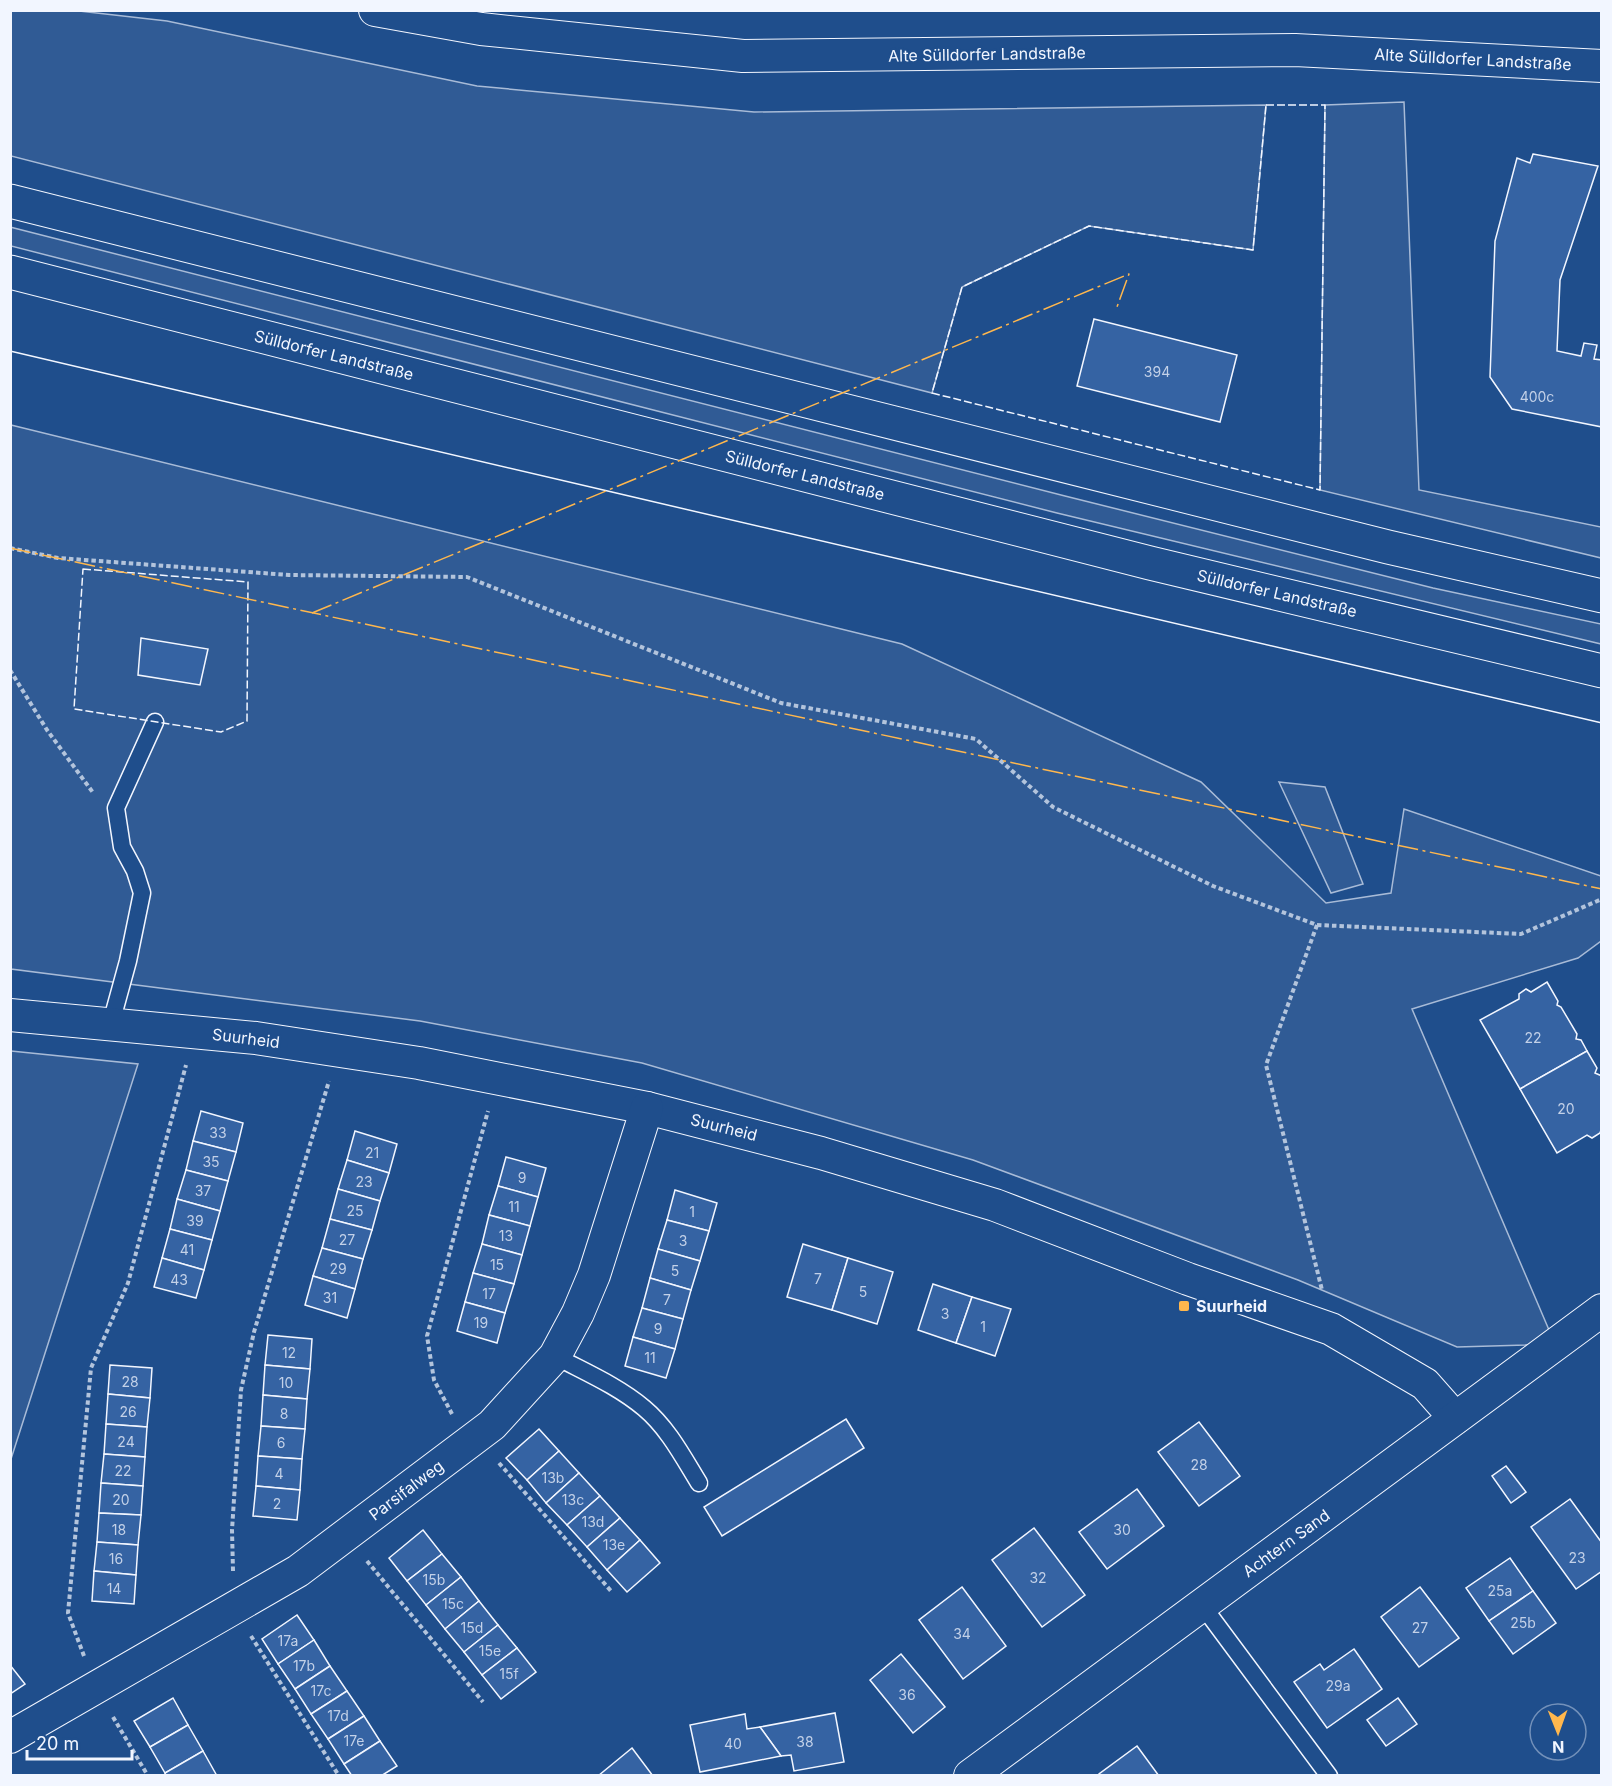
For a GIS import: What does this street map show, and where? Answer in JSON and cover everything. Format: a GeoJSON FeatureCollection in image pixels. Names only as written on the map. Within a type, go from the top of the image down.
{"type":"FeatureCollection","features":[{"type":"Feature","properties":{"kind":"highway"},"geometry":{"type":"LineString","coordinates":[[10,201],[1388,547],[1602,596]]}},
{"type":"Feature","properties":{"kind":"highway","name":"Sülldorfer Landstraße"},"geometry":{"type":"LineString","coordinates":[[10,272],[1150,563],[1602,671]]}},
{"type":"Feature","properties":{"kind":"street","name":"Alte Sülldorfer Landstraße"},"geometry":{"type":"LineString","coordinates":[[375,10],[481,29],[743,56],[1295,50],[1602,66]]}},
{"type":"Feature","properties":{"kind":"street","name":"Suurheid"},"geometry":{"type":"LineString","coordinates":[[10,1015],[256,1038],[497,1078],[647,1108],[821,1153],[995,1205],[1188,1279],[1331,1329],[1425,1384],[1455,1419]]}},
{"type":"Feature","properties":{"kind":"street","name":"Parsifalweg"},"geometry":{"type":"LineString","coordinates":[[10,1737],[298,1571],[492,1425],[555,1356],[594,1275],[647,1108]]}},
{"type":"Feature","properties":{"kind":"street","name":"Achtern Sand"},"geometry":{"type":"LineString","coordinates":[[970,1776],[1602,1310]]}},
{"type":"Feature","properties":{"kind":"lane"},"geometry":{"type":"LineString","coordinates":[[111,1023],[128,961],[142,893],[135,871],[122,848],[116,808],[155,722]]}},
{"type":"Feature","properties":{"kind":"lane"},"geometry":{"type":"LineString","coordinates":[[555,1356],[622,1391],[645,1408],[673,1440],[699,1483]]}},
{"type":"Feature","properties":{"kind":"lane"},"geometry":{"type":"LineString","coordinates":[[1202,1605],[1329,1776]]}},
{"type":"Feature","properties":{"kind":"path"},"geometry":{"type":"LineString","coordinates":[[10,548],[58,558],[289,575],[467,577],[781,703],[976,739],[1053,807],[1213,886],[1317,925],[1521,934],[1602,899]]}},
{"type":"Feature","properties":{"kind":"path"},"geometry":{"type":"LineString","coordinates":[[10,670],[47,730],[118,826]]}},
{"type":"Feature","properties":{"kind":"path"},"geometry":{"type":"LineString","coordinates":[[1317,925],[1266,1065],[1331,1329]]}},
{"type":"Feature","properties":{"kind":"path"},"geometry":{"type":"LineString","coordinates":[[148,1776],[96,1688],[68,1613],[91,1368],[128,1283],[195,1032]]}},
{"type":"Feature","properties":{"kind":"path"},"geometry":{"type":"LineString","coordinates":[[338,1051],[254,1332],[242,1390],[232,1530],[233,1608],[339,1776]]}},
{"type":"Feature","properties":{"kind":"path"},"geometry":{"type":"LineString","coordinates":[[497,1078],[427,1336],[434,1380],[472,1439],[611,1591]]}},
{"type":"Feature","properties":{"kind":"path"},"geometry":{"type":"LineString","coordinates":[[346,1535],[483,1702]]}},
{"type":"Feature","properties":{"kind":"shaded area"},"geometry":{"type":"Polygon","coordinates":[[[10,11],[79,11],[167,21],[477,86],[754,112],[1266,105],[1253,250],[1089,226],[962,287],[932,393],[11,156],[10,11]]]}},
{"type":"Feature","properties":{"kind":"shaded area"},"geometry":{"type":"Polygon","coordinates":[[[1404,102],[1419,490],[1601,527],[1601,558],[1320,490],[1325,105],[1404,102]]]}},
{"type":"Feature","properties":{"kind":"shaded area"},"geometry":{"type":"Polygon","coordinates":[[[10,227],[1433,588],[1601,624],[1601,644],[1057,513],[11,246],[10,227]]]}},
{"type":"Feature","properties":{"kind":"shaded area"},"geometry":{"type":"Polygon","coordinates":[[[11,425],[902,644],[1201,782],[1326,903],[1391,893],[1404,809],[1601,876],[1601,941],[1578,958],[1412,1009],[1555,1344],[1457,1347],[1298,1280],[973,1160],[642,1063],[420,1021],[11,969],[11,425]]]}},
{"type":"Feature","properties":{"kind":"shaded area"},"geometry":{"type":"Polygon","coordinates":[[[1279,782],[1325,787],[1363,884],[1331,893],[1279,782]]]}},
{"type":"Feature","properties":{"kind":"shaded area"},"geometry":{"type":"Polygon","coordinates":[[[10,1051],[138,1064],[11,1459],[10,1051]]]}},
{"type":"Feature","properties":{"kind":"building"},"geometry":{"type":"Polygon","coordinates":[[[1533,154],[1598,166],[1560,280],[1557,351],[1581,356],[1584,343],[1597,345],[1594,359],[1602,360],[1602,427],[1512,409],[1490,377],[1495,241],[1517,158],[1530,163],[1533,154]]]}},
{"type":"Feature","properties":{"kind":"building"},"geometry":{"type":"Polygon","coordinates":[[[1094,319],[1237,355],[1220,422],[1077,386],[1094,319]]]}},
{"type":"Feature","properties":{"kind":"building"},"geometry":{"type":"Polygon","coordinates":[[[141,638],[208,649],[200,685],[138,675],[141,638]]]}},
{"type":"Feature","properties":{"kind":"building"},"geometry":{"type":"Polygon","coordinates":[[[1547,982],[1558,1001],[1557,1005],[1561,1007],[1577,1034],[1576,1039],[1581,1040],[1587,1051],[1520,1089],[1480,1020],[1519,999],[1519,994],[1526,989],[1531,992],[1547,982]]]}},
{"type":"Feature","properties":{"kind":"building"},"geometry":{"type":"Polygon","coordinates":[[[1587,1051],[1597,1068],[1595,1073],[1602,1076],[1602,1127],[1600,1133],[1592,1138],[1587,1135],[1557,1153],[1520,1089],[1587,1051]]]}},
{"type":"Feature","properties":{"kind":"building"},"geometry":{"type":"Polygon","coordinates":[[[201,1111],[243,1123],[236,1152],[193,1141],[201,1111]]]}},
{"type":"Feature","properties":{"kind":"building"},"geometry":{"type":"Polygon","coordinates":[[[355,1131],[397,1144],[389,1173],[347,1160],[355,1131]]]}},
{"type":"Feature","properties":{"kind":"building"},"geometry":{"type":"Polygon","coordinates":[[[193,1141],[236,1152],[228,1181],[186,1170],[193,1141]]]}},
{"type":"Feature","properties":{"kind":"building"},"geometry":{"type":"Polygon","coordinates":[[[506,1157],[546,1168],[538,1197],[498,1186],[506,1157]]]}},
{"type":"Feature","properties":{"kind":"building"},"geometry":{"type":"Polygon","coordinates":[[[347,1160],[389,1173],[380,1201],[338,1189],[347,1160]]]}},
{"type":"Feature","properties":{"kind":"building"},"geometry":{"type":"Polygon","coordinates":[[[186,1170],[228,1181],[220,1211],[177,1199],[186,1170]]]}},
{"type":"Feature","properties":{"kind":"building"},"geometry":{"type":"Polygon","coordinates":[[[498,1186],[538,1197],[530,1226],[489,1215],[498,1186]]]}},
{"type":"Feature","properties":{"kind":"building"},"geometry":{"type":"Polygon","coordinates":[[[338,1189],[380,1201],[372,1230],[330,1219],[338,1189]]]}},
{"type":"Feature","properties":{"kind":"building"},"geometry":{"type":"Polygon","coordinates":[[[675,1190],[717,1203],[709,1231],[667,1220],[675,1190]]]}},
{"type":"Feature","properties":{"kind":"building"},"geometry":{"type":"Polygon","coordinates":[[[177,1199],[220,1211],[212,1240],[170,1229],[177,1199]]]}},
{"type":"Feature","properties":{"kind":"building"},"geometry":{"type":"Polygon","coordinates":[[[489,1215],[530,1226],[522,1255],[482,1244],[489,1215]]]}},
{"type":"Feature","properties":{"kind":"building"},"geometry":{"type":"Polygon","coordinates":[[[330,1219],[372,1230],[363,1259],[322,1248],[330,1219]]]}},
{"type":"Feature","properties":{"kind":"building"},"geometry":{"type":"Polygon","coordinates":[[[667,1220],[709,1231],[700,1261],[658,1249],[667,1220]]]}},
{"type":"Feature","properties":{"kind":"building"},"geometry":{"type":"Polygon","coordinates":[[[170,1229],[212,1240],[204,1270],[162,1258],[170,1229]]]}},
{"type":"Feature","properties":{"kind":"building"},"geometry":{"type":"Polygon","coordinates":[[[482,1244],[522,1255],[514,1284],[473,1273],[482,1244]]]}},
{"type":"Feature","properties":{"kind":"building"},"geometry":{"type":"Polygon","coordinates":[[[803,1244],[848,1258],[832,1310],[787,1297],[803,1244]]]}},
{"type":"Feature","properties":{"kind":"building"},"geometry":{"type":"Polygon","coordinates":[[[322,1248],[363,1259],[355,1289],[313,1276],[322,1248]]]}},
{"type":"Feature","properties":{"kind":"building"},"geometry":{"type":"Polygon","coordinates":[[[658,1249],[700,1261],[691,1290],[650,1278],[658,1249]]]}},
{"type":"Feature","properties":{"kind":"building"},"geometry":{"type":"Polygon","coordinates":[[[162,1258],[204,1270],[196,1298],[154,1287],[162,1258]]]}},
{"type":"Feature","properties":{"kind":"building"},"geometry":{"type":"Polygon","coordinates":[[[848,1258],[893,1272],[877,1324],[832,1310],[848,1258]]]}},
{"type":"Feature","properties":{"kind":"building"},"geometry":{"type":"Polygon","coordinates":[[[473,1273],[514,1284],[505,1313],[465,1302],[473,1273]]]}},
{"type":"Feature","properties":{"kind":"building"},"geometry":{"type":"Polygon","coordinates":[[[313,1276],[355,1289],[347,1318],[305,1305],[313,1276]]]}},
{"type":"Feature","properties":{"kind":"building"},"geometry":{"type":"Polygon","coordinates":[[[650,1278],[691,1290],[683,1319],[642,1308],[650,1278]]]}},
{"type":"Feature","properties":{"kind":"building"},"geometry":{"type":"Polygon","coordinates":[[[933,1284],[972,1297],[956,1343],[918,1330],[933,1284]]]}},
{"type":"Feature","properties":{"kind":"building"},"geometry":{"type":"Polygon","coordinates":[[[972,1297],[1011,1309],[995,1356],[956,1343],[972,1297]]]}},
{"type":"Feature","properties":{"kind":"building"},"geometry":{"type":"Polygon","coordinates":[[[465,1302],[505,1313],[497,1343],[457,1331],[465,1302]]]}},
{"type":"Feature","properties":{"kind":"building"},"geometry":{"type":"Polygon","coordinates":[[[642,1308],[683,1319],[675,1349],[633,1337],[642,1308]]]}},
{"type":"Feature","properties":{"kind":"building"},"geometry":{"type":"Polygon","coordinates":[[[268,1335],[312,1339],[310,1369],[265,1365],[268,1335]]]}},
{"type":"Feature","properties":{"kind":"building"},"geometry":{"type":"Polygon","coordinates":[[[633,1337],[675,1349],[666,1378],[625,1366],[633,1337]]]}},
{"type":"Feature","properties":{"kind":"building"},"geometry":{"type":"Polygon","coordinates":[[[110,1365],[152,1368],[150,1398],[108,1394],[110,1365]]]}},
{"type":"Feature","properties":{"kind":"building"},"geometry":{"type":"Polygon","coordinates":[[[265,1365],[310,1369],[307,1399],[263,1395],[265,1365]]]}},
{"type":"Feature","properties":{"kind":"building"},"geometry":{"type":"Polygon","coordinates":[[[108,1394],[150,1398],[147,1427],[106,1424],[108,1394]]]}},
{"type":"Feature","properties":{"kind":"building"},"geometry":{"type":"Polygon","coordinates":[[[263,1395],[307,1399],[305,1429],[261,1426],[263,1395]]]}},
{"type":"Feature","properties":{"kind":"building"},"geometry":{"type":"Polygon","coordinates":[[[846,1419],[864,1448],[722,1536],[704,1507],[846,1419]]]}},
{"type":"Feature","properties":{"kind":"building"},"geometry":{"type":"Polygon","coordinates":[[[1199,1422],[1240,1476],[1199,1506],[1158,1452],[1199,1422]]]}},
{"type":"Feature","properties":{"kind":"building"},"geometry":{"type":"Polygon","coordinates":[[[106,1424],[147,1427],[145,1457],[104,1454],[106,1424]]]}},
{"type":"Feature","properties":{"kind":"building"},"geometry":{"type":"Polygon","coordinates":[[[261,1426],[305,1429],[302,1459],[258,1456],[261,1426]]]}},
{"type":"Feature","properties":{"kind":"building"},"geometry":{"type":"Polygon","coordinates":[[[539,1429],[559,1451],[527,1480],[506,1458],[539,1429]]]}},
{"type":"Feature","properties":{"kind":"building"},"geometry":{"type":"Polygon","coordinates":[[[559,1451],[579,1473],[546,1503],[527,1480],[559,1451]]]}},
{"type":"Feature","properties":{"kind":"building"},"geometry":{"type":"Polygon","coordinates":[[[104,1454],[145,1457],[143,1486],[101,1483],[104,1454]]]}},
{"type":"Feature","properties":{"kind":"building"},"geometry":{"type":"Polygon","coordinates":[[[258,1456],[302,1459],[300,1490],[256,1486],[258,1456]]]}},
{"type":"Feature","properties":{"kind":"building"},"geometry":{"type":"Polygon","coordinates":[[[1506,1466],[1526,1492],[1511,1503],[1492,1476],[1506,1466]]]}},
{"type":"Feature","properties":{"kind":"building"},"geometry":{"type":"Polygon","coordinates":[[[579,1473],[600,1496],[567,1525],[546,1503],[579,1473]]]}},
{"type":"Feature","properties":{"kind":"building"},"geometry":{"type":"Polygon","coordinates":[[[101,1483],[143,1486],[141,1515],[99,1513],[101,1483]]]}},
{"type":"Feature","properties":{"kind":"building"},"geometry":{"type":"Polygon","coordinates":[[[256,1486],[300,1490],[297,1520],[253,1516],[256,1486]]]}},
{"type":"Feature","properties":{"kind":"building"},"geometry":{"type":"Polygon","coordinates":[[[1137,1489],[1164,1526],[1107,1569],[1079,1532],[1137,1489]]]}},
{"type":"Feature","properties":{"kind":"building"},"geometry":{"type":"Polygon","coordinates":[[[600,1496],[620,1518],[587,1547],[567,1525],[600,1496]]]}},
{"type":"Feature","properties":{"kind":"building"},"geometry":{"type":"Polygon","coordinates":[[[1570,1499],[1602,1543],[1602,1571],[1576,1589],[1531,1527],[1570,1499]]]}},
{"type":"Feature","properties":{"kind":"building"},"geometry":{"type":"Polygon","coordinates":[[[99,1513],[141,1515],[138,1545],[97,1542],[99,1513]]]}},
{"type":"Feature","properties":{"kind":"building"},"geometry":{"type":"Polygon","coordinates":[[[620,1518],[640,1540],[607,1570],[587,1547],[620,1518]]]}},
{"type":"Feature","properties":{"kind":"building"},"geometry":{"type":"Polygon","coordinates":[[[1034,1528],[1085,1595],[1042,1627],[992,1560],[1034,1528]]]}},
{"type":"Feature","properties":{"kind":"building"},"geometry":{"type":"Polygon","coordinates":[[[423,1530],[442,1554],[407,1581],[389,1558],[423,1530]]]}},
{"type":"Feature","properties":{"kind":"building"},"geometry":{"type":"Polygon","coordinates":[[[640,1540],[660,1563],[627,1592],[607,1570],[640,1540]]]}},
{"type":"Feature","properties":{"kind":"building"},"geometry":{"type":"Polygon","coordinates":[[[97,1542],[138,1545],[136,1575],[94,1571],[97,1542]]]}},
{"type":"Feature","properties":{"kind":"building"},"geometry":{"type":"Polygon","coordinates":[[[442,1554],[461,1577],[426,1605],[407,1581],[442,1554]]]}},
{"type":"Feature","properties":{"kind":"building"},"geometry":{"type":"Polygon","coordinates":[[[1510,1558],[1533,1591],[1489,1621],[1466,1588],[1510,1558]]]}},
{"type":"Feature","properties":{"kind":"building"},"geometry":{"type":"Polygon","coordinates":[[[94,1571],[136,1575],[134,1604],[92,1601],[94,1571]]]}},
{"type":"Feature","properties":{"kind":"building"},"geometry":{"type":"Polygon","coordinates":[[[461,1577],[479,1601],[445,1629],[426,1605],[461,1577]]]}},
{"type":"Feature","properties":{"kind":"building"},"geometry":{"type":"Polygon","coordinates":[[[962,1587],[1006,1646],[963,1679],[919,1620],[962,1587]]]}},
{"type":"Feature","properties":{"kind":"building"},"geometry":{"type":"Polygon","coordinates":[[[1420,1587],[1459,1638],[1419,1667],[1381,1617],[1420,1587]]]}},
{"type":"Feature","properties":{"kind":"building"},"geometry":{"type":"Polygon","coordinates":[[[1533,1591],[1556,1623],[1513,1654],[1489,1621],[1533,1591]]]}},
{"type":"Feature","properties":{"kind":"building"},"geometry":{"type":"Polygon","coordinates":[[[479,1601],[498,1625],[464,1652],[445,1629],[479,1601]]]}},
{"type":"Feature","properties":{"kind":"building"},"geometry":{"type":"Polygon","coordinates":[[[297,1615],[314,1640],[278,1664],[262,1639],[297,1615]]]}},
{"type":"Feature","properties":{"kind":"building"},"geometry":{"type":"Polygon","coordinates":[[[498,1625],[517,1648],[482,1675],[464,1652],[498,1625]]]}},
{"type":"Feature","properties":{"kind":"building"},"geometry":{"type":"Polygon","coordinates":[[[314,1640],[330,1666],[295,1689],[278,1664],[314,1640]]]}},
{"type":"Feature","properties":{"kind":"building"},"geometry":{"type":"Polygon","coordinates":[[[517,1648],[536,1672],[501,1699],[482,1675],[517,1648]]]}},
{"type":"Feature","properties":{"kind":"building"},"geometry":{"type":"Polygon","coordinates":[[[1354,1649],[1382,1689],[1327,1728],[1294,1682],[1320,1664],[1324,1670],[1354,1649]]]}},
{"type":"Feature","properties":{"kind":"building"},"geometry":{"type":"Polygon","coordinates":[[[901,1654],[945,1707],[913,1733],[870,1680],[901,1654]]]}},
{"type":"Feature","properties":{"kind":"building"},"geometry":{"type":"Polygon","coordinates":[[[10,1665],[25,1684],[10,1694],[10,1665]]]}},
{"type":"Feature","properties":{"kind":"building"},"geometry":{"type":"Polygon","coordinates":[[[330,1666],[347,1691],[311,1714],[295,1689],[330,1666]]]}},
{"type":"Feature","properties":{"kind":"building"},"geometry":{"type":"Polygon","coordinates":[[[347,1691],[364,1716],[328,1739],[311,1714],[347,1691]]]}},
{"type":"Feature","properties":{"kind":"building"},"geometry":{"type":"Polygon","coordinates":[[[173,1698],[188,1725],[150,1747],[134,1721],[173,1698]]]}},
{"type":"Feature","properties":{"kind":"building"},"geometry":{"type":"Polygon","coordinates":[[[1398,1698],[1417,1724],[1386,1746],[1367,1720],[1398,1698]]]}},
{"type":"Feature","properties":{"kind":"building"},"geometry":{"type":"Polygon","coordinates":[[[835,1713],[844,1762],[794,1771],[791,1755],[781,1756],[760,1727],[835,1713]]]}},
{"type":"Feature","properties":{"kind":"building"},"geometry":{"type":"Polygon","coordinates":[[[745,1714],[747,1729],[760,1727],[781,1756],[700,1772],[690,1725],[745,1714]]]}},
{"type":"Feature","properties":{"kind":"building"},"geometry":{"type":"Polygon","coordinates":[[[364,1716],[380,1741],[344,1764],[328,1739],[364,1716]]]}},
{"type":"Feature","properties":{"kind":"building"},"geometry":{"type":"Polygon","coordinates":[[[188,1725],[203,1751],[165,1773],[150,1747],[188,1725]]]}},
{"type":"Feature","properties":{"kind":"building"},"geometry":{"type":"Polygon","coordinates":[[[380,1741],[397,1766],[381,1776],[352,1776],[344,1764],[380,1741]]]}},
{"type":"Feature","properties":{"kind":"building"},"geometry":{"type":"Polygon","coordinates":[[[1137,1746],[1159,1776],[1099,1776],[1099,1774],[1137,1746]]]}},
{"type":"Feature","properties":{"kind":"building"},"geometry":{"type":"Polygon","coordinates":[[[632,1748],[653,1776],[598,1776],[632,1748]]]}},
{"type":"Feature","properties":{"kind":"building"},"geometry":{"type":"Polygon","coordinates":[[[203,1751],[217,1776],[166,1776],[165,1773],[203,1751]]]}},
{"type":"Feature","properties":{"kind":"tram line"},"geometry":{"type":"LineString","coordinates":[[10,351],[1602,723]]}},
{"type":"Feature","properties":{"kind":"fence"},"geometry":{"type":"LineString","coordinates":[[1266,105],[1325,105],[1320,490],[932,393],[962,287],[1089,226],[1253,250],[1266,105]]}},
{"type":"Feature","properties":{"kind":"fence"},"geometry":{"type":"LineString","coordinates":[[83,569],[248,582],[247,721],[221,732],[74,709],[83,569]]}},
{"type":"Feature","properties":{"kind":"power"},"geometry":{"type":"LineString","coordinates":[[312,613],[1129,274],[1117,307]]}},
{"type":"Feature","properties":{"kind":"power"},"geometry":{"type":"LineString","coordinates":[[10,548],[1602,889]]}},
{"type":"Feature","properties":{"kind":"place","name":"Suurheid"},"geometry":{"type":"Point","coordinates":[1184,1306]}}]}
